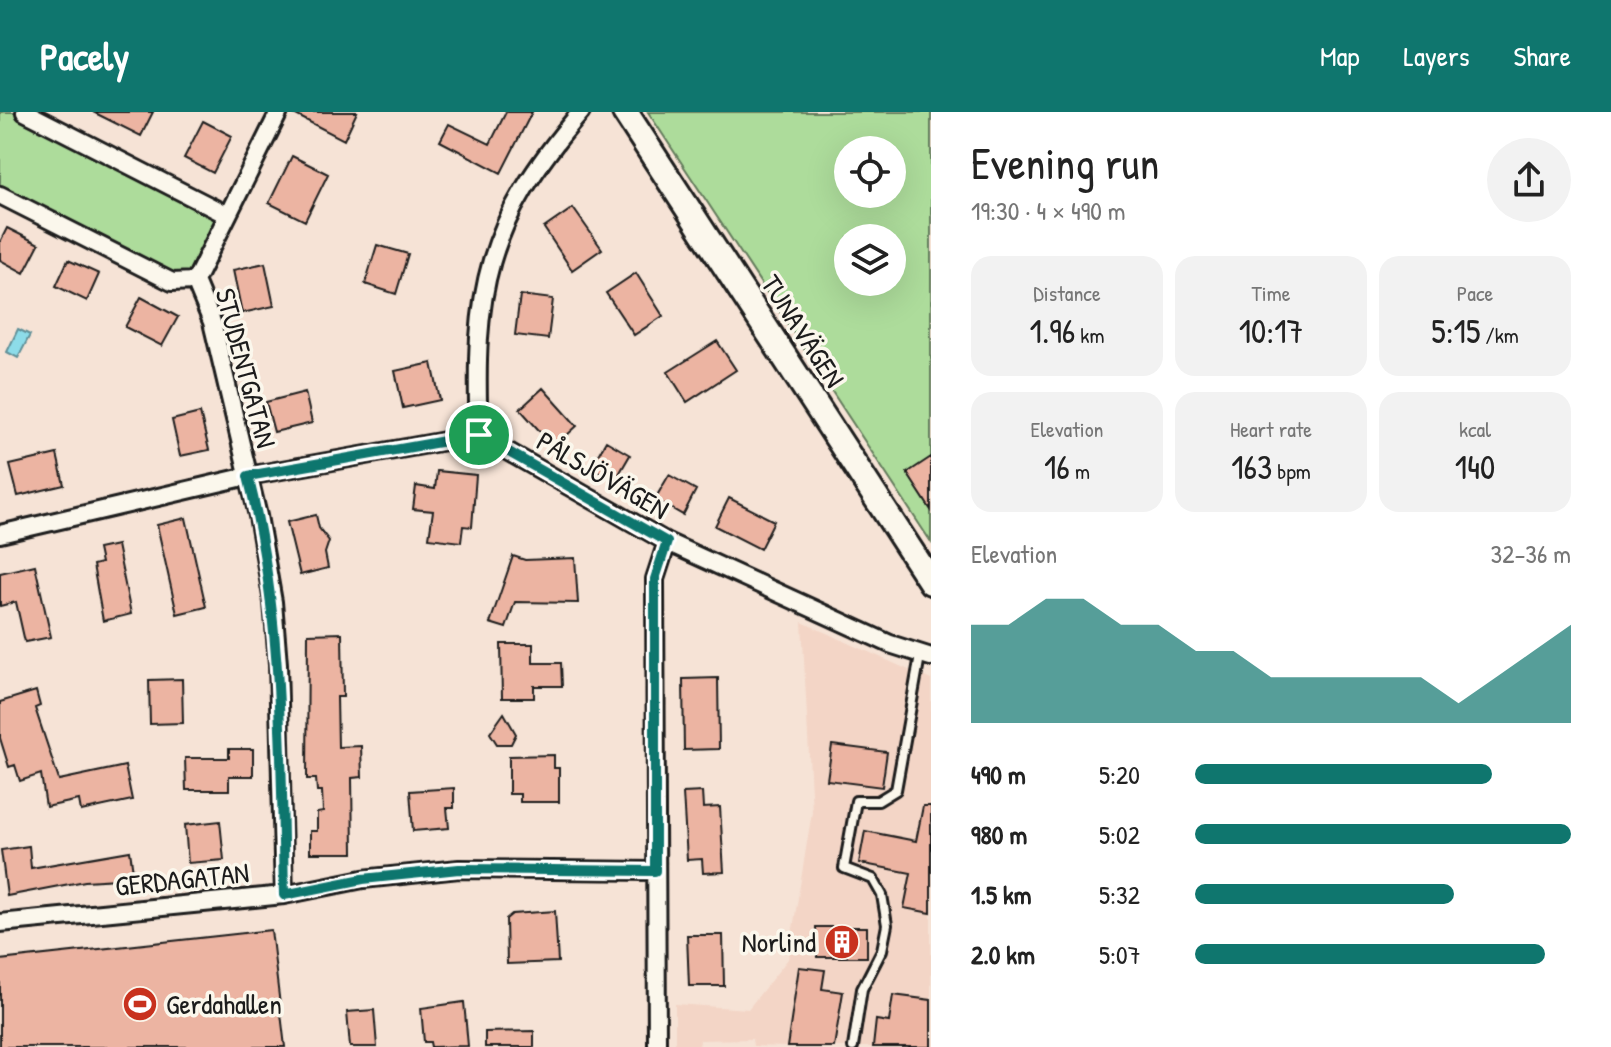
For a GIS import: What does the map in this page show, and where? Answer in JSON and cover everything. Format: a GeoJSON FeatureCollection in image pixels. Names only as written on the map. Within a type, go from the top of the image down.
{"type":"FeatureCollection","features":[{"type":"Feature","properties":{"kind":"street"},"geometry":{"type":"LineString","coordinates":[[25,112],[227,215]]}},
{"type":"Feature","properties":{"kind":"street","name":"STUDENTGATAN"},"geometry":{"type":"LineString","coordinates":[[279,112],[195,281],[212,322],[273,602],[278,664],[284,895]]}},
{"type":"Feature","properties":{"kind":"street"},"geometry":{"type":"LineString","coordinates":[[0,534],[248,476],[479,435],[476,359],[484,282],[520,191],[543,156],[581,112]]}},
{"type":"Feature","properties":{"kind":"street","name":"TUNAVÄGEN"},"geometry":{"type":"LineString","coordinates":[[625,112],[931,582]]}},
{"type":"Feature","properties":{"kind":"street"},"geometry":{"type":"LineString","coordinates":[[0,195],[172,282],[195,281]]}},
{"type":"Feature","properties":{"kind":"street","name":"PÅLSJÖVÄGEN"},"geometry":{"type":"LineString","coordinates":[[479,435],[667,542],[926,657]]}},
{"type":"Feature","properties":{"kind":"street"},"geometry":{"type":"LineString","coordinates":[[657,1047],[655,579],[667,542]]}},
{"type":"Feature","properties":{"kind":"street","name":"GERDAGATAN"},"geometry":{"type":"LineString","coordinates":[[0,923],[284,895],[363,879],[459,869],[655,871]]}},
{"type":"Feature","properties":{"kind":"lane"},"geometry":{"type":"LineString","coordinates":[[853,1047],[862,989],[882,950],[887,925],[882,895],[873,879],[844,868],[856,801],[878,801],[896,790],[926,657]]}},
{"type":"Feature","properties":{"kind":"shaded area"},"geometry":{"type":"Polygon","coordinates":[[[802,622],[931,680],[931,807],[923,806],[916,841],[865,831],[859,862],[911,873],[904,907],[931,913],[931,1000],[889,1022],[876,1021],[873,1047],[834,1047],[843,993],[822,989],[825,970],[800,967],[787,1047],[753,1046],[752,1039],[700,1040],[699,1047],[675,1047],[675,1004],[748,1009],[788,959],[812,812],[802,622]],[[816,928],[817,957],[867,957],[816,928]]]}},
{"type":"Feature","properties":{"kind":"green space"},"geometry":{"type":"Polygon","coordinates":[[[0,112],[25,112],[227,215],[185,284],[0,195],[0,112]]]}},
{"type":"Feature","properties":{"kind":"green space"},"geometry":{"type":"Polygon","coordinates":[[[648,112],[931,112],[931,542],[648,112]]]}},
{"type":"Feature","properties":{"kind":"water"},"geometry":{"type":"Polygon","coordinates":[[[18,329],[30,335],[18,358],[7,352],[18,329]]]}},
{"type":"Feature","properties":{"kind":"building"},"geometry":{"type":"Polygon","coordinates":[[[93,112],[153,112],[141,136],[93,112]]]}},
{"type":"Feature","properties":{"kind":"building"},"geometry":{"type":"Polygon","coordinates":[[[290,112],[357,112],[344,140],[290,112]]]}},
{"type":"Feature","properties":{"kind":"building"},"geometry":{"type":"Polygon","coordinates":[[[506,112],[532,112],[501,173],[440,141],[449,124],[490,144],[506,112]]]}},
{"type":"Feature","properties":{"kind":"building"},"geometry":{"type":"Polygon","coordinates":[[[203,121],[232,136],[213,173],[184,158],[203,121]]]}},
{"type":"Feature","properties":{"kind":"building"},"geometry":{"type":"Polygon","coordinates":[[[292,156],[328,174],[305,221],[269,203],[292,156]]]}},
{"type":"Feature","properties":{"kind":"building"},"geometry":{"type":"Polygon","coordinates":[[[573,208],[602,249],[572,270],[544,228],[573,208]]]}},
{"type":"Feature","properties":{"kind":"building"},"geometry":{"type":"Polygon","coordinates":[[[7,228],[39,244],[24,273],[0,260],[0,242],[7,228]]]}},
{"type":"Feature","properties":{"kind":"building"},"geometry":{"type":"Polygon","coordinates":[[[377,245],[408,254],[396,294],[365,284],[377,245]]]}},
{"type":"Feature","properties":{"kind":"building"},"geometry":{"type":"Polygon","coordinates":[[[68,260],[99,274],[87,301],[56,286],[68,260]]]}},
{"type":"Feature","properties":{"kind":"building"},"geometry":{"type":"Polygon","coordinates":[[[265,263],[274,306],[242,313],[233,270],[265,263]]]}},
{"type":"Feature","properties":{"kind":"building"},"geometry":{"type":"Polygon","coordinates":[[[636,273],[663,316],[634,335],[606,293],[636,273]]]}},
{"type":"Feature","properties":{"kind":"building"},"geometry":{"type":"Polygon","coordinates":[[[520,295],[553,299],[548,339],[515,335],[520,295]]]}},
{"type":"Feature","properties":{"kind":"building"},"geometry":{"type":"Polygon","coordinates":[[[141,297],[178,317],[162,346],[125,327],[141,297]]]}},
{"type":"Feature","properties":{"kind":"building"},"geometry":{"type":"Polygon","coordinates":[[[717,341],[736,370],[687,402],[668,372],[717,341]]]}},
{"type":"Feature","properties":{"kind":"building"},"geometry":{"type":"Polygon","coordinates":[[[432,363],[440,400],[403,408],[395,371],[432,363]]]}},
{"type":"Feature","properties":{"kind":"building"},"geometry":{"type":"Polygon","coordinates":[[[543,388],[577,426],[554,447],[520,409],[543,388]]]}},
{"type":"Feature","properties":{"kind":"building"},"geometry":{"type":"Polygon","coordinates":[[[305,392],[312,423],[274,432],[266,402],[305,392]]]}},
{"type":"Feature","properties":{"kind":"building"},"geometry":{"type":"Polygon","coordinates":[[[200,413],[209,450],[180,456],[172,420],[200,413]]]}},
{"type":"Feature","properties":{"kind":"building"},"geometry":{"type":"Polygon","coordinates":[[[606,441],[630,455],[615,481],[591,467],[606,441]]]}},
{"type":"Feature","properties":{"kind":"building"},"geometry":{"type":"Polygon","coordinates":[[[57,454],[64,485],[18,496],[10,465],[57,454]]]}},
{"type":"Feature","properties":{"kind":"building"},"geometry":{"type":"Polygon","coordinates":[[[931,457],[931,510],[907,473],[931,457]]]}},
{"type":"Feature","properties":{"kind":"building"},"geometry":{"type":"Polygon","coordinates":[[[437,471],[476,475],[472,527],[463,526],[461,542],[429,538],[433,511],[413,509],[416,486],[435,489],[437,471]]]}},
{"type":"Feature","properties":{"kind":"building"},"geometry":{"type":"Polygon","coordinates":[[[669,475],[696,490],[683,515],[655,499],[669,475]]]}},
{"type":"Feature","properties":{"kind":"building"},"geometry":{"type":"Polygon","coordinates":[[[729,498],[774,521],[760,549],[715,526],[729,498]]]}},
{"type":"Feature","properties":{"kind":"building"},"geometry":{"type":"Polygon","coordinates":[[[316,515],[319,528],[329,541],[325,553],[328,568],[300,575],[287,522],[316,515]]]}},
{"type":"Feature","properties":{"kind":"building"},"geometry":{"type":"Polygon","coordinates":[[[186,518],[206,607],[177,614],[157,525],[186,518]]]}},
{"type":"Feature","properties":{"kind":"building"},"geometry":{"type":"Polygon","coordinates":[[[117,545],[131,614],[103,621],[93,565],[101,563],[98,549],[117,545]]]}},
{"type":"Feature","properties":{"kind":"building"},"geometry":{"type":"Polygon","coordinates":[[[513,556],[525,560],[575,558],[578,603],[515,602],[506,628],[490,623],[513,556]]]}},
{"type":"Feature","properties":{"kind":"building"},"geometry":{"type":"Polygon","coordinates":[[[35,565],[51,637],[25,642],[16,602],[0,606],[0,573],[35,565]]]}},
{"type":"Feature","properties":{"kind":"building"},"geometry":{"type":"Polygon","coordinates":[[[342,633],[343,697],[337,697],[338,747],[361,746],[362,777],[352,778],[353,853],[310,853],[310,831],[317,831],[317,813],[323,812],[322,791],[317,791],[316,779],[307,779],[308,634],[342,633]]]}},
{"type":"Feature","properties":{"kind":"building"},"geometry":{"type":"Polygon","coordinates":[[[501,644],[533,644],[533,663],[561,663],[562,686],[534,686],[534,698],[502,698],[501,644]]]}},
{"type":"Feature","properties":{"kind":"building"},"geometry":{"type":"Polygon","coordinates":[[[718,678],[719,749],[684,750],[683,679],[718,678]]]}},
{"type":"Feature","properties":{"kind":"building"},"geometry":{"type":"Polygon","coordinates":[[[182,679],[183,723],[150,724],[149,680],[182,679]]]}},
{"type":"Feature","properties":{"kind":"building"},"geometry":{"type":"Polygon","coordinates":[[[36,691],[40,706],[35,708],[59,780],[125,766],[132,800],[81,811],[79,800],[46,807],[41,774],[20,781],[15,765],[9,767],[0,738],[0,702],[36,691]]]}},
{"type":"Feature","properties":{"kind":"building"},"geometry":{"type":"Polygon","coordinates":[[[504,713],[516,734],[511,744],[497,744],[490,733],[504,713]]]}},
{"type":"Feature","properties":{"kind":"building"},"geometry":{"type":"Polygon","coordinates":[[[832,745],[887,752],[882,787],[827,780],[832,745]]]}},
{"type":"Feature","properties":{"kind":"building"},"geometry":{"type":"Polygon","coordinates":[[[229,749],[253,749],[253,776],[229,776],[229,790],[186,790],[185,758],[229,758],[229,749]]]}},
{"type":"Feature","properties":{"kind":"building"},"geometry":{"type":"Polygon","coordinates":[[[554,755],[554,768],[559,768],[559,802],[520,802],[520,794],[509,794],[509,756],[554,755]]]}},
{"type":"Feature","properties":{"kind":"building"},"geometry":{"type":"Polygon","coordinates":[[[454,788],[454,808],[447,808],[449,828],[413,831],[410,791],[454,788]]]}},
{"type":"Feature","properties":{"kind":"building"},"geometry":{"type":"Polygon","coordinates":[[[702,792],[703,808],[720,807],[724,872],[703,873],[702,859],[687,860],[683,793],[702,792]]]}},
{"type":"Feature","properties":{"kind":"building"},"geometry":{"type":"Polygon","coordinates":[[[923,806],[931,806],[931,913],[904,908],[911,873],[859,863],[865,831],[916,841],[923,806]]]}},
{"type":"Feature","properties":{"kind":"building"},"geometry":{"type":"Polygon","coordinates":[[[220,821],[224,860],[188,863],[185,825],[220,821]]]}},
{"type":"Feature","properties":{"kind":"building"},"geometry":{"type":"Polygon","coordinates":[[[29,846],[31,868],[130,851],[134,878],[85,881],[7,896],[1,850],[29,846]]]}},
{"type":"Feature","properties":{"kind":"building"},"geometry":{"type":"Polygon","coordinates":[[[555,911],[558,962],[507,964],[506,919],[512,914],[555,911]]]}},
{"type":"Feature","properties":{"kind":"building","name":"Norlind"},"geometry":{"type":"Polygon","coordinates":[[[816,927],[867,927],[867,957],[817,957],[816,927]]]}},
{"type":"Feature","properties":{"kind":"building","name":"Gerdahallen"},"geometry":{"type":"Polygon","coordinates":[[[271,930],[285,1047],[0,1047],[0,960],[271,930]]]}},
{"type":"Feature","properties":{"kind":"building"},"geometry":{"type":"Polygon","coordinates":[[[687,935],[723,935],[724,986],[689,986],[687,935]]]}},
{"type":"Feature","properties":{"kind":"building"},"geometry":{"type":"Polygon","coordinates":[[[799,967],[825,970],[822,989],[843,992],[834,1047],[787,1047],[799,967]]]}},
{"type":"Feature","properties":{"kind":"building"},"geometry":{"type":"Polygon","coordinates":[[[893,995],[931,1000],[931,1047],[873,1047],[876,1020],[889,1022],[893,995]]]}},
{"type":"Feature","properties":{"kind":"building"},"geometry":{"type":"Polygon","coordinates":[[[464,1002],[468,1046],[431,1047],[430,1042],[424,1042],[421,1008],[464,1002]]]}},
{"type":"Feature","properties":{"kind":"building"},"geometry":{"type":"Polygon","coordinates":[[[374,1010],[377,1047],[350,1047],[347,1012],[374,1010]]]}},
{"type":"Feature","properties":{"kind":"building"},"geometry":{"type":"Polygon","coordinates":[[[534,1031],[534,1047],[485,1047],[485,1032],[534,1031]]]}},
{"type":"Feature","properties":{"kind":"place","name":"Norlind"},"geometry":{"type":"Point","coordinates":[842,942]}},
{"type":"Feature","properties":{"kind":"place","name":"Gerdahallen"},"geometry":{"type":"Point","coordinates":[140,1004]}},
{"type":"Feature","properties":{"kind":"route"},"geometry":{"type":"LineString","coordinates":[[479,435],[667,542],[659,558],[655,579],[655,871],[459,869],[363,879],[284,895],[278,664],[273,602],[248,476],[479,435]]}}]}
